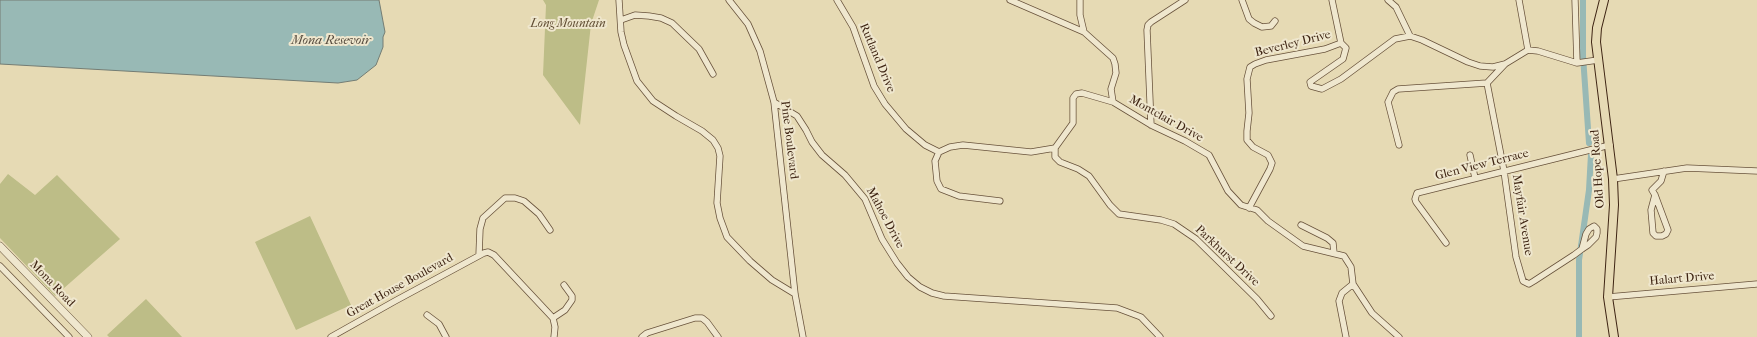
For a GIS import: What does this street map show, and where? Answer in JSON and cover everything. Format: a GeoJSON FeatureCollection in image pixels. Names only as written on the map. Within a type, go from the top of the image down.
{"type":"FeatureCollection","features":[{"type":"Feature","properties":{"kind":"main road","name":"Old Hope Road"},"geometry":{"type":"LineString","coordinates":[[1604,0],[1597,28],[1594,61],[1610,145],[1613,180],[1614,205],[1608,297],[1614,337]]}},
{"type":"Feature","properties":{"kind":"street"},"geometry":{"type":"LineString","coordinates":[[619,0],[621,32],[630,65],[637,81],[654,101],[702,131],[713,140],[718,148],[720,156],[716,203],[727,237],[755,266],[772,280],[795,294]]}},
{"type":"Feature","properties":{"kind":"street","name":"Pine Boulevard"},"geometry":{"type":"LineString","coordinates":[[729,0],[748,24],[760,51],[774,102],[795,294],[803,337]]}},
{"type":"Feature","properties":{"kind":"street","name":"Rutland Drive"},"geometry":{"type":"LineString","coordinates":[[837,0],[853,28],[874,86],[884,104],[906,129],[924,145],[939,152]]}},
{"type":"Feature","properties":{"kind":"street","name":"Montclair Drive"},"geometry":{"type":"LineString","coordinates":[[1010,0],[1084,32],[1112,58],[1115,64],[1116,73],[1111,89],[1113,102],[1151,125],[1185,141],[1209,155],[1228,191],[1241,205],[1257,210],[1268,221],[1304,246],[1334,253]]}},
{"type":"Feature","properties":{"kind":"street"},"geometry":{"type":"LineString","coordinates":[[1080,0],[1080,15],[1084,32]]}},
{"type":"Feature","properties":{"kind":"street"},"geometry":{"type":"LineString","coordinates":[[1151,125],[1148,26],[1151,22],[1185,0]]}},
{"type":"Feature","properties":{"kind":"street"},"geometry":{"type":"LineString","coordinates":[[1242,0],[1249,19],[1254,23],[1262,28],[1271,26],[1275,21]]}},
{"type":"Feature","properties":{"kind":"street"},"geometry":{"type":"LineString","coordinates":[[1332,0],[1341,43]]}},
{"type":"Feature","properties":{"kind":"street"},"geometry":{"type":"LineString","coordinates":[[1390,0],[1396,6],[1410,36],[1480,66],[1493,67],[1505,64]]}},
{"type":"Feature","properties":{"kind":"street"},"geometry":{"type":"LineString","coordinates":[[1519,0],[1528,50]]}},
{"type":"Feature","properties":{"kind":"street"},"geometry":{"type":"LineString","coordinates":[[1575,0],[1578,63]]}},
{"type":"Feature","properties":{"kind":"street"},"geometry":{"type":"LineString","coordinates":[[621,20],[635,16],[649,16],[661,18],[672,23],[699,49],[713,74]]}},
{"type":"Feature","properties":{"kind":"street","name":"Beverley Drive"},"geometry":{"type":"LineString","coordinates":[[1249,208],[1272,163],[1268,155],[1249,145],[1247,140],[1250,113],[1247,79],[1250,67],[1266,60],[1325,49],[1341,43],[1346,48],[1343,59],[1311,80],[1311,86],[1322,89],[1341,79],[1395,39],[1410,36]]}},
{"type":"Feature","properties":{"kind":"street"},"geometry":{"type":"LineString","coordinates":[[1399,145],[1388,102],[1393,92],[1404,88],[1487,83],[1505,64],[1528,50],[1538,50],[1578,63],[1594,61]]}},
{"type":"Feature","properties":{"kind":"street","name":"Mayfair Avenue"},"geometry":{"type":"LineString","coordinates":[[1487,83],[1504,171],[1516,257],[1523,280],[1529,284],[1582,250]]}},
{"type":"Feature","properties":{"kind":"street"},"geometry":{"type":"LineString","coordinates":[[1000,201],[959,196],[941,189],[937,181],[935,161],[939,152],[950,147],[963,145],[1031,152],[1054,148],[1071,126],[1073,98],[1076,94],[1082,93],[1113,102]]}},
{"type":"Feature","properties":{"kind":"street","name":"Mahoe Drive"},"geometry":{"type":"LineString","coordinates":[[774,102],[797,116],[812,142],[822,155],[845,175],[861,194],[882,239],[897,263],[908,277],[920,286],[932,293],[944,296],[1117,308],[1141,317],[1160,337]]}},
{"type":"Feature","properties":{"kind":"street","name":"Glen View Terrace"},"geometry":{"type":"LineString","coordinates":[[1446,243],[1416,202],[1417,193],[1610,145]]}},
{"type":"Feature","properties":{"kind":"street","name":"Parkhurst Drive"},"geometry":{"type":"LineString","coordinates":[[1054,148],[1055,157],[1060,162],[1078,169],[1089,176],[1110,205],[1119,214],[1161,220],[1174,224],[1196,239],[1257,299],[1271,316]]}},
{"type":"Feature","properties":{"kind":"street"},"geometry":{"type":"LineString","coordinates":[[1470,154],[1475,178]]}},
{"type":"Feature","properties":{"kind":"street"},"geometry":{"type":"LineString","coordinates":[[1613,180],[1687,168],[1757,171]]}},
{"type":"Feature","properties":{"kind":"street"},"geometry":{"type":"LineString","coordinates":[[1655,195],[1651,210],[1652,233],[1656,236],[1662,236],[1666,234],[1668,230],[1655,195],[1652,190],[1661,181],[1664,171]]}},
{"type":"Feature","properties":{"kind":"street"},"geometry":{"type":"LineString","coordinates":[[550,230],[539,214],[524,200],[505,198],[483,218],[480,229],[479,255],[488,252],[494,254],[553,318],[555,327],[554,337]]}},
{"type":"Feature","properties":{"kind":"street"},"geometry":{"type":"LineString","coordinates":[[1301,226],[1328,238],[1333,243],[1334,253],[1344,256],[1351,267],[1353,284],[1372,313],[1399,337]]}},
{"type":"Feature","properties":{"kind":"street","name":"Mona Road"},"geometry":{"type":"LineString","coordinates":[[0,246],[88,337]]}},
{"type":"Feature","properties":{"kind":"street","name":"Great House Boulevard"},"geometry":{"type":"LineString","coordinates":[[331,337],[479,255]]}},
{"type":"Feature","properties":{"kind":"street"},"geometry":{"type":"LineString","coordinates":[[0,266],[69,337]]}},
{"type":"Feature","properties":{"kind":"street"},"geometry":{"type":"LineString","coordinates":[[1346,337],[1339,301],[1342,293],[1353,284]]}},
{"type":"Feature","properties":{"kind":"street","name":"Halart Drive"},"geometry":{"type":"LineString","coordinates":[[1608,297],[1757,284]]}},
{"type":"Feature","properties":{"kind":"street"},"geometry":{"type":"LineString","coordinates":[[553,318],[565,310],[572,300],[572,296],[564,285]]}},
{"type":"Feature","properties":{"kind":"street"},"geometry":{"type":"LineString","coordinates":[[427,316],[439,324],[446,337]]}},
{"type":"Feature","properties":{"kind":"street"},"geometry":{"type":"LineString","coordinates":[[642,337],[647,333],[696,318],[702,318],[707,322],[718,337]]}},
{"type":"Feature","properties":{"kind":"green space","name":"Long Mountain"},"geometry":{"type":"Polygon","coordinates":[[[543,0],[599,0],[591,24],[580,125],[543,75],[546,5],[543,0]]]}},
{"type":"Feature","properties":{"kind":"green space"},"geometry":{"type":"Polygon","coordinates":[[[8,174],[35,195],[57,175],[120,239],[55,296],[0,238],[0,184],[8,174]]]}},
{"type":"Feature","properties":{"kind":"green space"},"geometry":{"type":"Polygon","coordinates":[[[310,216],[351,305],[296,330],[255,242],[310,216]]]}},
{"type":"Feature","properties":{"kind":"green space"},"geometry":{"type":"Polygon","coordinates":[[[146,299],[182,337],[109,337],[107,335],[146,299]]]}},
{"type":"Feature","properties":{"kind":"water","name":"Mona Resevoir"},"geometry":{"type":"Polygon","coordinates":[[[0,0],[379,0],[385,32],[383,37],[383,47],[376,65],[357,80],[338,83],[0,64],[0,0]]]}},
{"type":"Feature","properties":{"kind":"waterway"},"geometry":{"type":"LineString","coordinates":[[1583,0],[1583,56],[1589,143]]}},
{"type":"Feature","properties":{"kind":"waterway"},"geometry":{"type":"LineString","coordinates":[[1579,337],[1579,260],[1589,190],[1591,154]]}}]}
